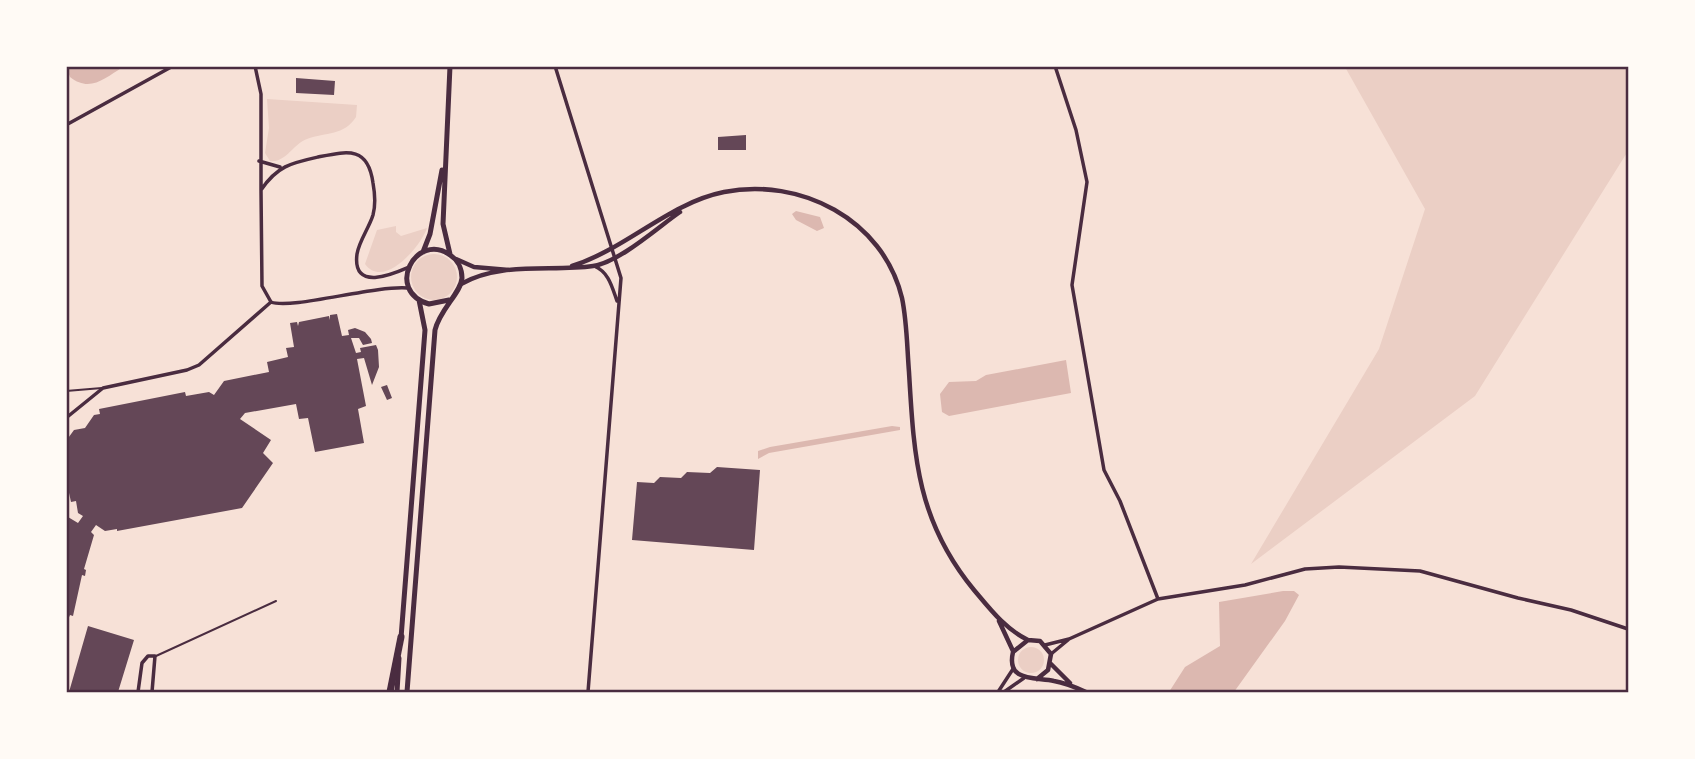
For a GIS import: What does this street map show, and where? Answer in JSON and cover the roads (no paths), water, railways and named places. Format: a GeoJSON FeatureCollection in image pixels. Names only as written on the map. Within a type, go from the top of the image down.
{"type":"FeatureCollection","features":[{"type":"Feature","properties":{"kind":"highway"},"geometry":{"type":"LineString","coordinates":[[390,692],[401,637]]}},
{"type":"Feature","properties":{"kind":"main road"},"geometry":{"type":"LineString","coordinates":[[407,692],[435,330],[442,310],[461,284],[461,270],[452,256],[443,224],[450,66]]}},
{"type":"Feature","properties":{"kind":"main road"},"geometry":{"type":"LineString","coordinates":[[397,692],[425,330],[419,300],[409,288],[409,267],[423,252],[430,234],[444,164]]}},
{"type":"Feature","properties":{"kind":"main road"},"geometry":{"type":"LineString","coordinates":[[423,252],[437,250],[452,256]]}},
{"type":"Feature","properties":{"kind":"main road"},"geometry":{"type":"LineString","coordinates":[[419,300],[432,305],[449,300]]}},
{"type":"Feature","properties":{"kind":"street"},"geometry":{"type":"LineString","coordinates":[[66,125],[173,66]]}},
{"type":"Feature","properties":{"kind":"street"},"geometry":{"type":"LineString","coordinates":[[255,66],[261,94],[259,161],[262,286],[271,302],[284,305],[366,290],[409,288]]}},
{"type":"Feature","properties":{"kind":"street"},"geometry":{"type":"LineString","coordinates":[[555,66],[621,278],[587,692]]}},
{"type":"Feature","properties":{"kind":"street"},"geometry":{"type":"LineString","coordinates":[[1055,66],[1076,131],[1087,182],[1072,285],[1104,470],[1121,500],[1158,599]]}},
{"type":"Feature","properties":{"kind":"street"},"geometry":{"type":"LineString","coordinates":[[259,161],[280,167],[345,152],[360,155],[370,166],[376,202],[358,253],[359,267],[365,274],[379,279],[409,267]]}},
{"type":"Feature","properties":{"kind":"street"},"geometry":{"type":"LineString","coordinates":[[261,190],[280,167]]}},
{"type":"Feature","properties":{"kind":"street"},"geometry":{"type":"LineString","coordinates":[[572,266],[590,260],[690,205],[730,191],[754,188],[789,191],[834,209],[863,231],[878,248],[899,288],[904,311],[915,454],[925,503],[951,560],[995,615],[1016,634],[1028,640],[1045,645],[1069,639],[1158,599],[1245,585],[1305,569],[1376,567],[1420,571],[1571,610],[1629,629]]}},
{"type":"Feature","properties":{"kind":"street"},"geometry":{"type":"LineString","coordinates":[[594,266],[616,256],[690,205]]}},
{"type":"Feature","properties":{"kind":"street"},"geometry":{"type":"LineString","coordinates":[[452,256],[474,267],[509,270],[594,266],[601,269],[610,281],[617,302]]}},
{"type":"Feature","properties":{"kind":"street"},"geometry":{"type":"LineString","coordinates":[[461,284],[509,270]]}},
{"type":"Feature","properties":{"kind":"street"},"geometry":{"type":"LineString","coordinates":[[66,418],[103,388],[193,368],[271,302]]}},
{"type":"Feature","properties":{"kind":"street"},"geometry":{"type":"LineString","coordinates":[[995,615],[1013,652],[1013,669],[998,692]]}},
{"type":"Feature","properties":{"kind":"street"},"geometry":{"type":"LineString","coordinates":[[1051,654],[1069,639]]}},
{"type":"Feature","properties":{"kind":"street"},"geometry":{"type":"LineString","coordinates":[[1013,652],[1028,640]]}},
{"type":"Feature","properties":{"kind":"street"},"geometry":{"type":"LineString","coordinates":[[1037,679],[1051,664],[1051,654],[1045,645]]}},
{"type":"Feature","properties":{"kind":"street"},"geometry":{"type":"LineString","coordinates":[[138,692],[143,661],[148,656],[155,656],[152,692]]}},
{"type":"Feature","properties":{"kind":"street"},"geometry":{"type":"LineString","coordinates":[[1051,664],[1072,685]]}},
{"type":"Feature","properties":{"kind":"street"},"geometry":{"type":"LineString","coordinates":[[1013,669],[1024,678],[1072,685],[1086,692]]}},
{"type":"Feature","properties":{"kind":"street"},"geometry":{"type":"LineString","coordinates":[[1004,692],[1024,678]]}},
{"type":"Feature","properties":{"kind":"lane"},"geometry":{"type":"LineString","coordinates":[[66,391],[103,388]]}},
{"type":"Feature","properties":{"kind":"lane"},"geometry":{"type":"LineString","coordinates":[[155,656],[276,601]]}}]}
